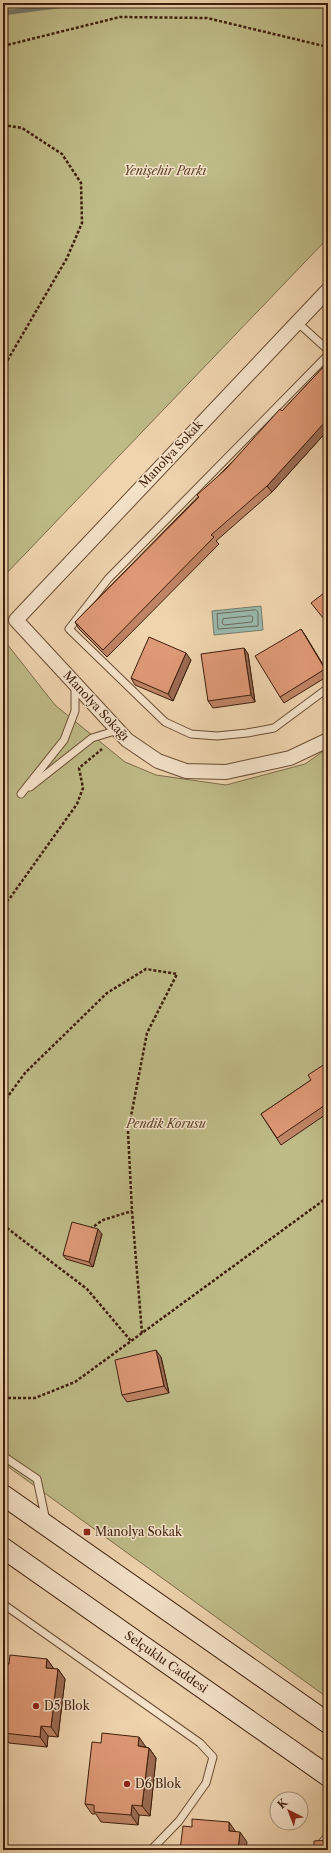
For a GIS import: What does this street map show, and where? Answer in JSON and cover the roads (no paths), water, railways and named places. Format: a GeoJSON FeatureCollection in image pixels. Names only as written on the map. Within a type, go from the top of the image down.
{"type":"FeatureCollection","features":[{"type":"Feature","properties":{"kind":"main road"},"geometry":{"type":"LineString","coordinates":[[3,1495],[328,1723]]}},
{"type":"Feature","properties":{"kind":"main road","name":"Selçuklu Caddesi"},"geometry":{"type":"LineString","coordinates":[[3,1548],[328,1776]]}},
{"type":"Feature","properties":{"kind":"street","name":"Manolya Sokak"},"geometry":{"type":"LineString","coordinates":[[16,620],[328,290]]}},
{"type":"Feature","properties":{"kind":"street","name":"Manolya Sokağı"},"geometry":{"type":"LineString","coordinates":[[16,620],[127,740],[158,761],[186,771],[226,772],[290,758],[328,740]]}},
{"type":"Feature","properties":{"kind":"lane"},"geometry":{"type":"LineString","coordinates":[[297,322],[328,350]]}},
{"type":"Feature","properties":{"kind":"lane"},"geometry":{"type":"LineString","coordinates":[[328,354],[108,579],[69,629],[165,722],[191,734],[217,736],[274,728],[328,688]]}},
{"type":"Feature","properties":{"kind":"lane"},"geometry":{"type":"LineString","coordinates":[[75,684],[75,711],[64,740],[21,794],[92,738],[118,730]]}},
{"type":"Feature","properties":{"kind":"lane"},"geometry":{"type":"LineString","coordinates":[[3,1456],[37,1479],[48,1527]]}},
{"type":"Feature","properties":{"kind":"lane"},"geometry":{"type":"LineString","coordinates":[[4,1607],[200,1743],[213,1757],[206,1783],[179,1821],[151,1850]]}},
{"type":"Feature","properties":{"kind":"lane"},"geometry":{"type":"LineString","coordinates":[[315,1850],[328,1836]]}},
{"type":"Feature","properties":{"kind":"water"},"geometry":{"type":"Polygon","coordinates":[[[261,606],[263,630],[214,635],[212,611],[261,606]]]}},
{"type":"Feature","properties":{"kind":"waterway"},"geometry":{"type":"LineString","coordinates":[[3,13],[80,3]]}},
{"type":"Feature","properties":{"kind":"place","name":"Manolya Sokak"},"geometry":{"type":"Point","coordinates":[87,1532]}},
{"type":"Feature","properties":{"kind":"place","name":"D5 Blok"},"geometry":{"type":"Point","coordinates":[36,1706]}},
{"type":"Feature","properties":{"kind":"place","name":"D6 Blok"},"geometry":{"type":"Point","coordinates":[127,1784]}},
{"type":"Feature","properties":{"kind":"park label","name":"Yenişehir Parkı"},"geometry":{"type":"Point","coordinates":[165,171]}},
{"type":"Feature","properties":{"kind":"park label","name":"Pendik Korusu"},"geometry":{"type":"Point","coordinates":[166,1124]}}]}
